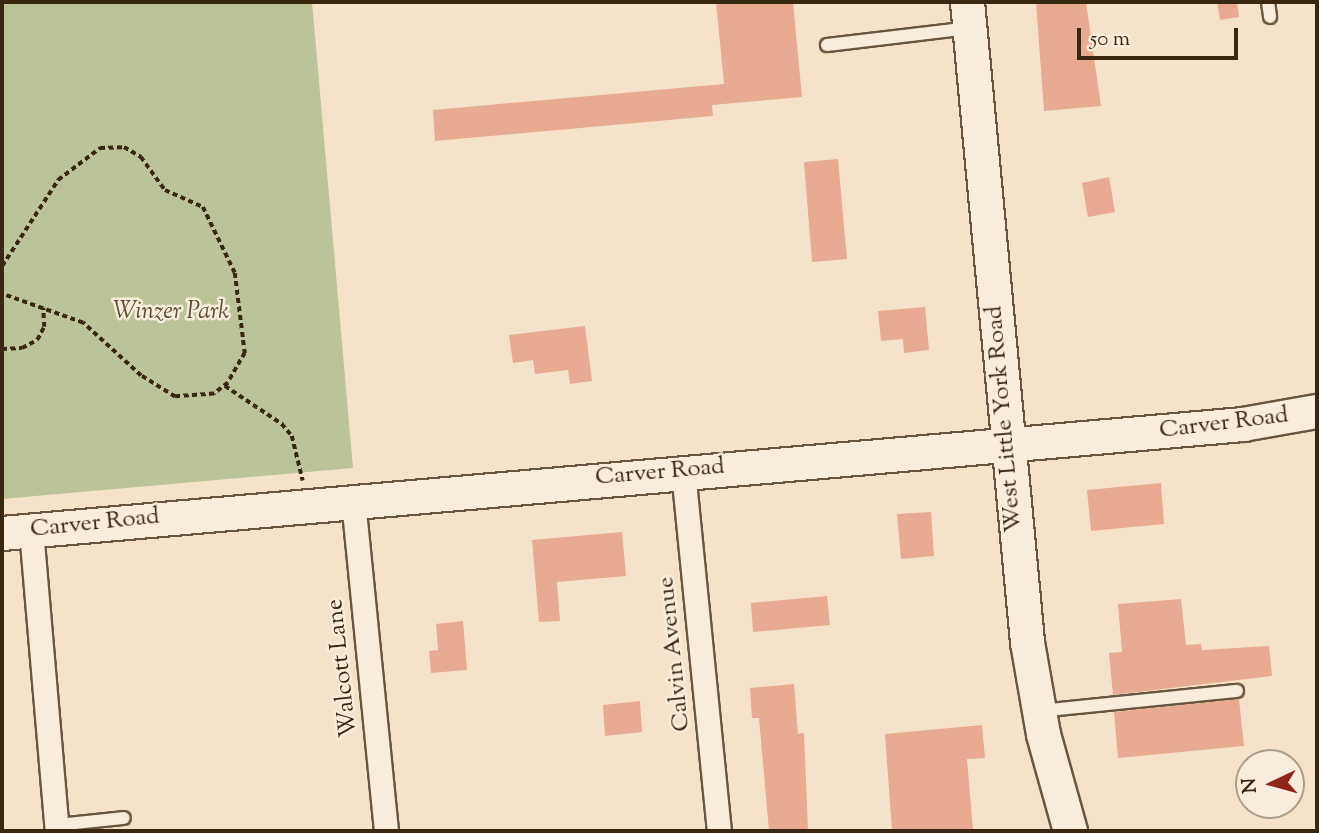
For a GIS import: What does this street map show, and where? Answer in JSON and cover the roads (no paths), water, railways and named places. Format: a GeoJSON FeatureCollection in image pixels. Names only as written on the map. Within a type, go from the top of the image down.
{"type":"FeatureCollection","features":[{"type":"Feature","properties":{"kind":"street","name":"West Little York Road"},"geometry":{"type":"LineString","coordinates":[[968,15],[1006,445],[1038,711],[1070,831]]}},
{"type":"Feature","properties":{"kind":"street","name":"Carver Road"},"geometry":{"type":"LineString","coordinates":[[16,532],[306,504],[1243,424],[1317,411]]}},
{"type":"Feature","properties":{"kind":"street","name":"Calvin Avenue"},"geometry":{"type":"LineString","coordinates":[[683,471],[719,831]]}},
{"type":"Feature","properties":{"kind":"street","name":"Walcott Lane"},"geometry":{"type":"LineString","coordinates":[[353,500],[386,831]]}},
{"type":"Feature","properties":{"kind":"street"},"geometry":{"type":"LineString","coordinates":[[16,532],[57,828]]}},
{"type":"Feature","properties":{"kind":"lane"},"geometry":{"type":"LineString","coordinates":[[1268,2],[1270,17]]}},
{"type":"Feature","properties":{"kind":"lane"},"geometry":{"type":"LineString","coordinates":[[827,45],[968,15]]}},
{"type":"Feature","properties":{"kind":"lane"},"geometry":{"type":"LineString","coordinates":[[1038,711],[1237,691]]}},
{"type":"Feature","properties":{"kind":"lane"},"geometry":{"type":"LineString","coordinates":[[57,828],[124,818]]}},
{"type":"Feature","properties":{"kind":"park label","name":"Winzer Park"},"geometry":{"type":"Point","coordinates":[171,313]}}]}
